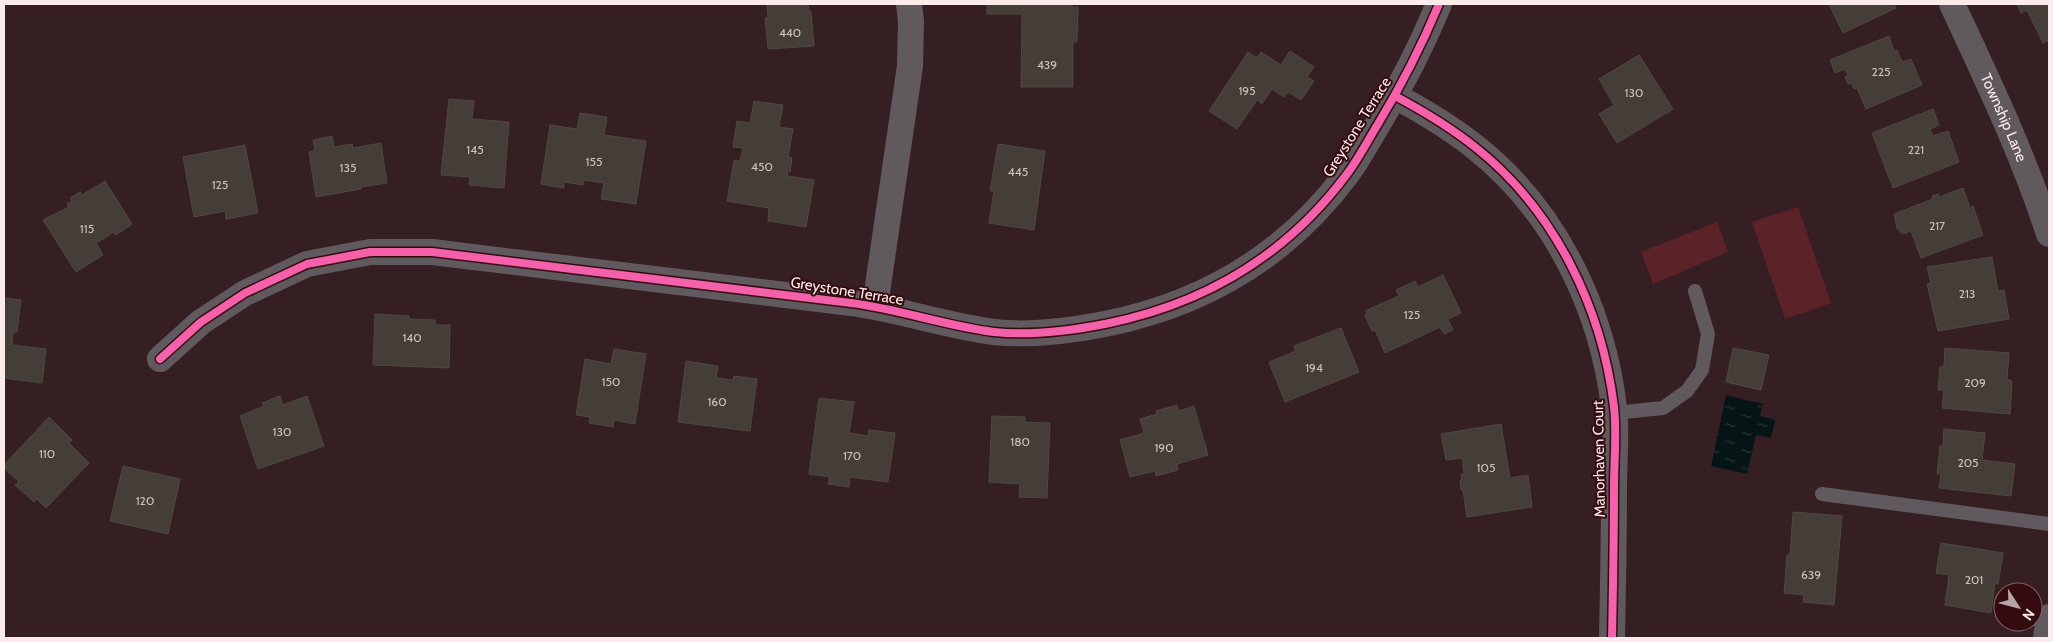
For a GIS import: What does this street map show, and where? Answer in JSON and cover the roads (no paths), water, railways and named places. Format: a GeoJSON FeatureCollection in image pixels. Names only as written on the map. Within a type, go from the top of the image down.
{"type":"FeatureCollection","features":[{"type":"Feature","properties":{"kind":"street","name":"Greystone Terrace"},"geometry":{"type":"LineString","coordinates":[[875,306],[910,66],[911,21],[909,4]]}},
{"type":"Feature","properties":{"kind":"street","name":"Greystone Terrace"},"geometry":{"type":"LineString","coordinates":[[160,359],[200,322],[245,293],[307,264],[370,252],[432,252],[875,306],[995,332],[1039,333],[1084,328],[1127,320],[1170,307],[1219,286],[1250,267],[1285,240],[1348,173],[1395,96],[1439,4]]}},
{"type":"Feature","properties":{"kind":"street","name":"Township Lane"},"geometry":{"type":"LineString","coordinates":[[1952,4],[2012,133],[2036,193],[2049,234]]}},
{"type":"Feature","properties":{"kind":"street","name":"Manorhaven Court"},"geometry":{"type":"LineString","coordinates":[[1395,96],[1436,119],[1476,148],[1511,180],[1558,242],[1580,281],[1596,323],[1607,367],[1614,413],[1612,638]]}},
{"type":"Feature","properties":{"kind":"street"},"geometry":{"type":"LineString","coordinates":[[2046,638],[2049,617]]}},
{"type":"Feature","properties":{"kind":"lane"},"geometry":{"type":"LineString","coordinates":[[1614,413],[1663,408],[1687,391],[1702,370],[1708,334],[1695,291]]}},
{"type":"Feature","properties":{"kind":"lane"},"geometry":{"type":"LineString","coordinates":[[1822,494],[2049,524]]}},
{"type":"Feature","properties":{"kind":"water"},"geometry":{"type":"Polygon","coordinates":[[[1726,395],[1763,404],[1760,416],[1775,420],[1771,438],[1756,435],[1747,474],[1711,466],[1726,395]]]}}]}
